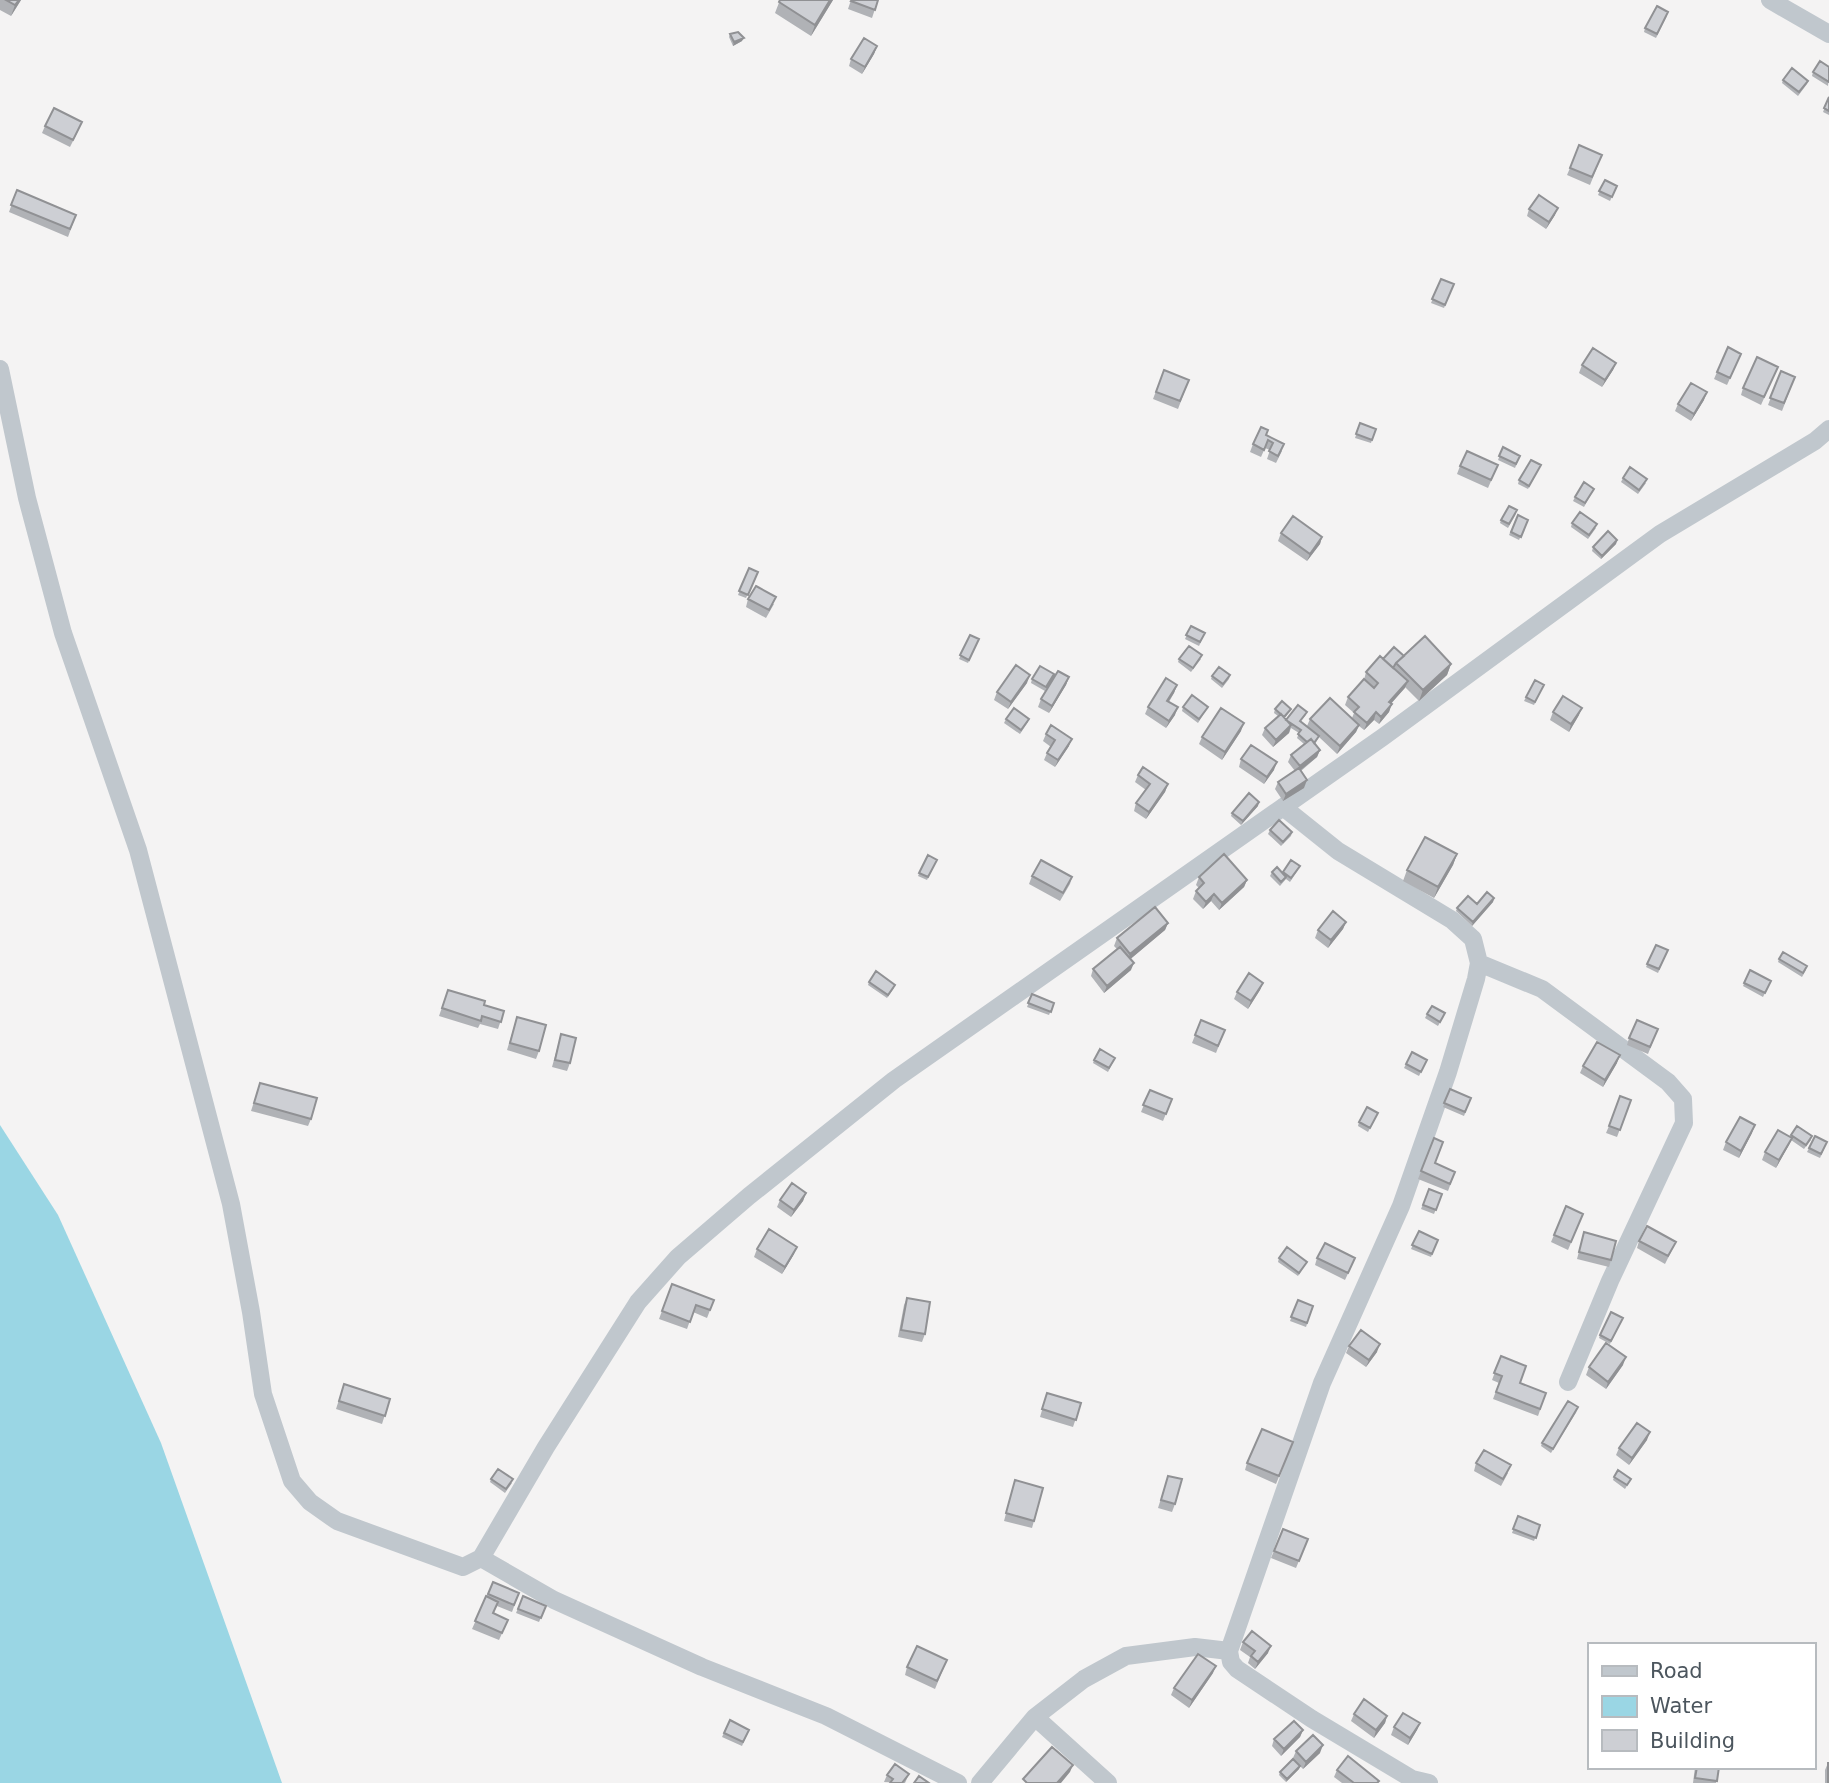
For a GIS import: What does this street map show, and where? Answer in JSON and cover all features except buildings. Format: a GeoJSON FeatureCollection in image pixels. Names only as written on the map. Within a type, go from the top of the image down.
{"type":"FeatureCollection","features":[{"type":"Feature","properties":{"kind":"street"},"geometry":{"type":"LineString","coordinates":[[1770,0],[1829,34]]}},
{"type":"Feature","properties":{"kind":"street"},"geometry":{"type":"LineString","coordinates":[[0,369],[27,498],[63,634],[138,850],[224,1178],[251,1312],[263,1394],[292,1481],[310,1502],[337,1521],[463,1567],[481,1558],[546,1447],[638,1302],[678,1257],[749,1196],[894,1080],[1383,737],[1660,534],[1815,441],[1829,429]]}},
{"type":"Feature","properties":{"kind":"street"},"geometry":{"type":"LineString","coordinates":[[1283,807],[1338,851],[1452,920],[1474,939],[1479,963],[1448,1072],[1401,1206],[1322,1383],[1229,1651],[1231,1662],[1237,1669],[1312,1719],[1412,1779],[1424,1783]]}},
{"type":"Feature","properties":{"kind":"street"},"geometry":{"type":"LineString","coordinates":[[1479,963],[1542,989],[1668,1082],[1683,1099],[1684,1123],[1610,1280],[1568,1382]]}},
{"type":"Feature","properties":{"kind":"street"},"geometry":{"type":"LineString","coordinates":[[481,1558],[554,1600],[702,1667],[826,1716],[958,1783]]}},
{"type":"Feature","properties":{"kind":"street"},"geometry":{"type":"LineString","coordinates":[[979,1783],[1035,1717],[1084,1679],[1126,1656],[1195,1647],[1229,1651]]}},
{"type":"Feature","properties":{"kind":"street"},"geometry":{"type":"LineString","coordinates":[[1035,1717],[1108,1783]]}},
{"type":"Feature","properties":{"kind":"water"},"geometry":{"type":"Polygon","coordinates":[[[0,1125],[58,1215],[161,1443],[282,1783],[0,1783],[0,1125]]]}}]}
